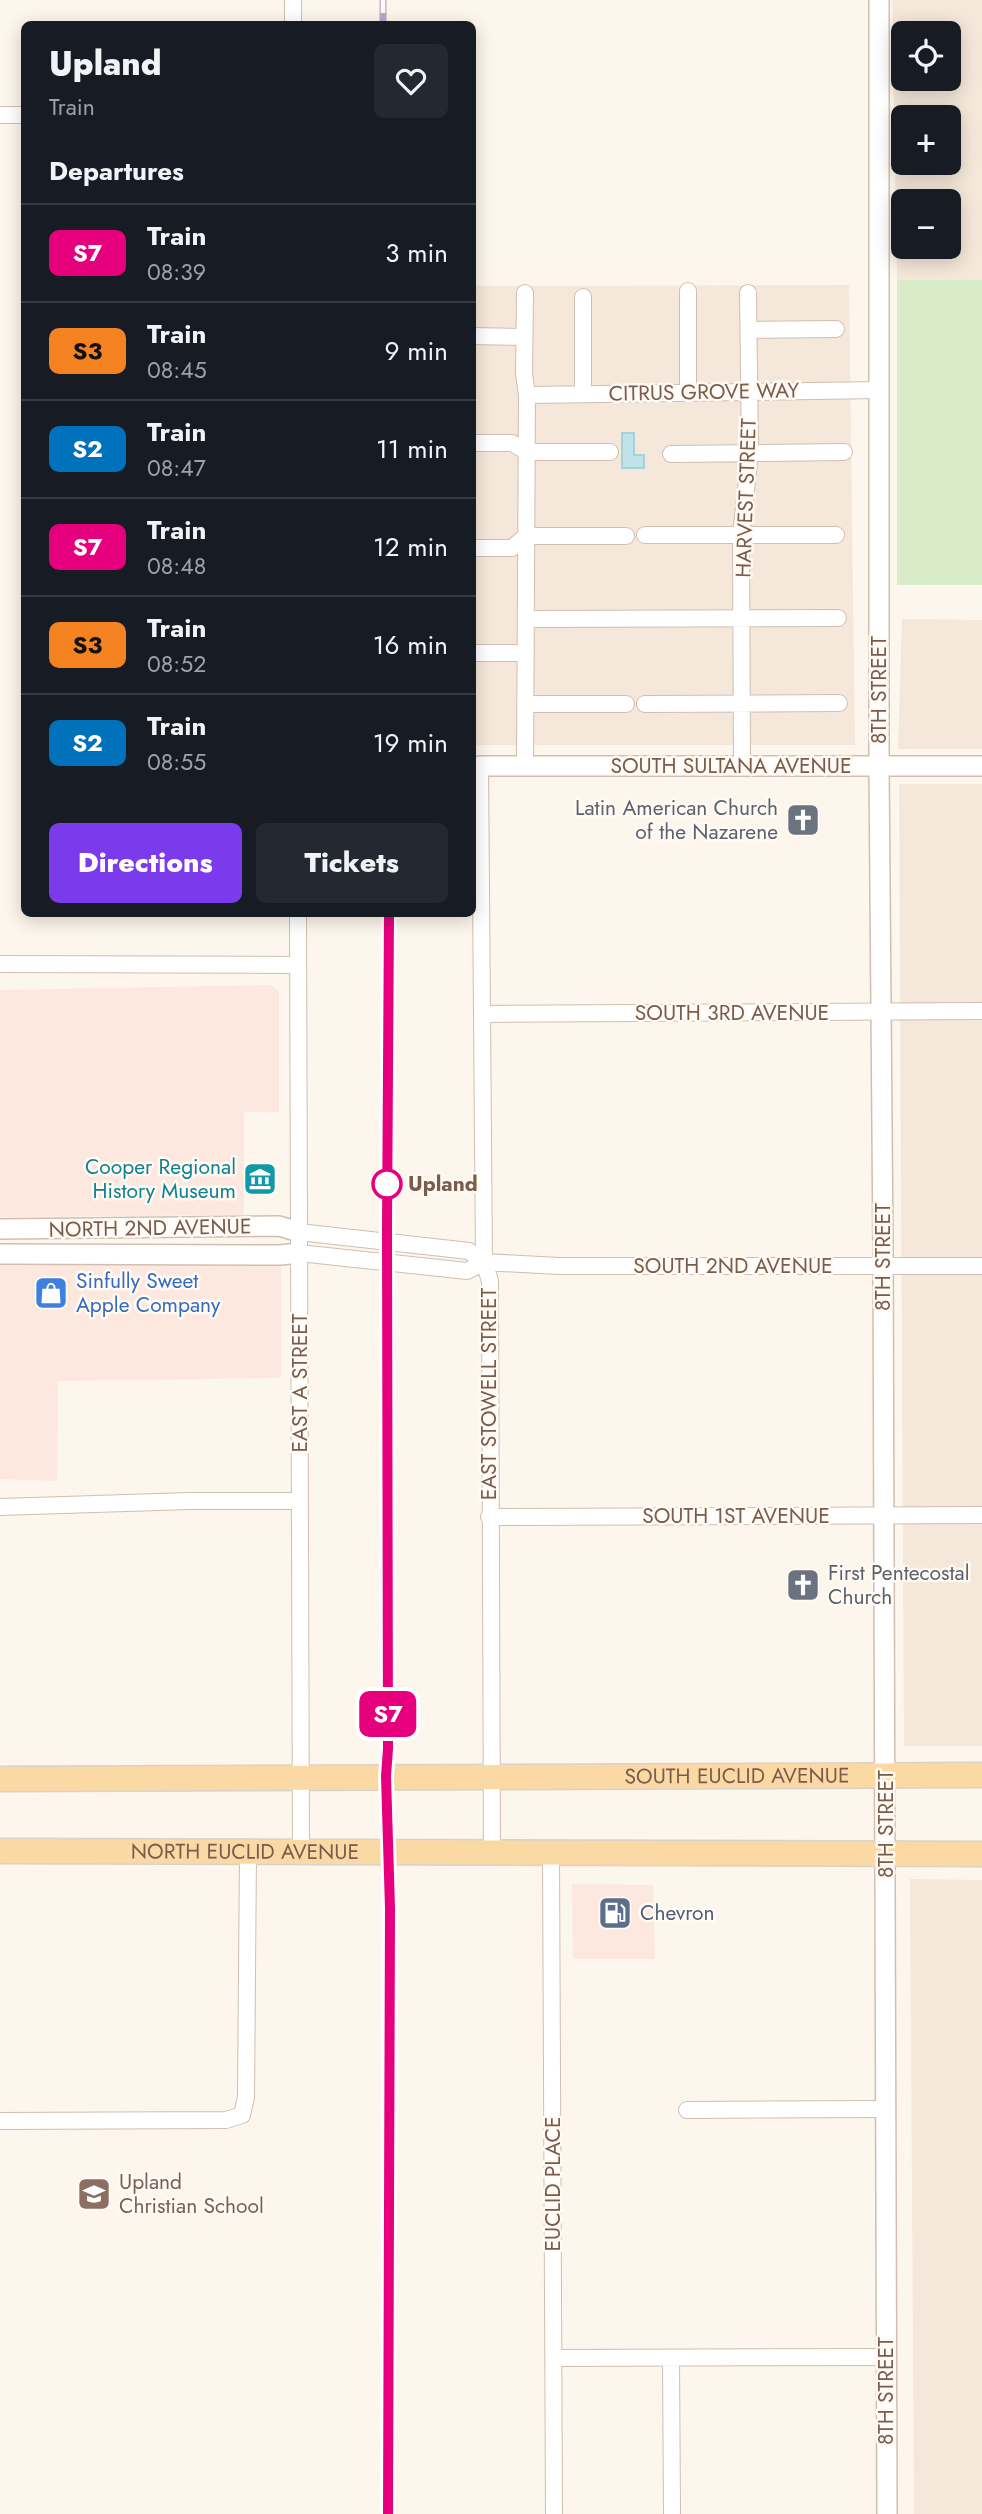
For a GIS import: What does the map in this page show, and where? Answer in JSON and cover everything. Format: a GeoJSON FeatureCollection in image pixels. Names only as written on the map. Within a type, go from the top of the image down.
{"type":"FeatureCollection","features":[{"type":"Feature","properties":{"kind":"main road","name":"SOUTH EUCLID AVENUE"},"geometry":{"type":"LineString","coordinates":[[491,1776],[982,1775]]}},
{"type":"Feature","properties":{"kind":"main road"},"geometry":{"type":"LineString","coordinates":[[0,1779],[491,1776]]}},
{"type":"Feature","properties":{"kind":"main road","name":"NORTH EUCLID AVENUE"},"geometry":{"type":"LineString","coordinates":[[0,1851],[492,1854]]}},
{"type":"Feature","properties":{"kind":"main road"},"geometry":{"type":"LineString","coordinates":[[492,1854],[982,1854]]}},
{"type":"Feature","properties":{"kind":"street"},"geometry":{"type":"LineString","coordinates":[[293,0],[293,21]]}},
{"type":"Feature","properties":{"kind":"street","name":"8TH STREET"},"geometry":{"type":"LineString","coordinates":[[879,0],[879,766],[886,1774],[887,2514]]}},
{"type":"Feature","properties":{"kind":"street"},"geometry":{"type":"LineString","coordinates":[[0,115],[21,115]]}},
{"type":"Feature","properties":{"kind":"street"},"geometry":{"type":"LineString","coordinates":[[688,291],[688,392]]}},
{"type":"Feature","properties":{"kind":"street"},"geometry":{"type":"LineString","coordinates":[[525,293],[525,766]]}},
{"type":"Feature","properties":{"kind":"street","name":"HARVEST STREET"},"geometry":{"type":"LineString","coordinates":[[742,766],[741,535],[750,453],[748,293]]}},
{"type":"Feature","properties":{"kind":"street"},"geometry":{"type":"LineString","coordinates":[[583,297],[583,394]]}},
{"type":"Feature","properties":{"kind":"street"},"geometry":{"type":"LineString","coordinates":[[749,330],[836,329]]}},
{"type":"Feature","properties":{"kind":"street"},"geometry":{"type":"LineString","coordinates":[[476,336],[524,337]]}},
{"type":"Feature","properties":{"kind":"street","name":"CITRUS GROVE WAY"},"geometry":{"type":"LineString","coordinates":[[527,395],[880,390]]}},
{"type":"Feature","properties":{"kind":"street"},"geometry":{"type":"LineString","coordinates":[[476,443],[512,443],[527,452],[610,452]]}},
{"type":"Feature","properties":{"kind":"street"},"geometry":{"type":"LineString","coordinates":[[671,454],[844,452]]}},
{"type":"Feature","properties":{"kind":"street"},"geometry":{"type":"LineString","coordinates":[[645,535],[836,534]]}},
{"type":"Feature","properties":{"kind":"street"},"geometry":{"type":"LineString","coordinates":[[476,548],[513,548],[527,536],[625,536]]}},
{"type":"Feature","properties":{"kind":"street"},"geometry":{"type":"LineString","coordinates":[[526,620],[838,618]]}},
{"type":"Feature","properties":{"kind":"street"},"geometry":{"type":"LineString","coordinates":[[476,653],[526,653]]}},
{"type":"Feature","properties":{"kind":"street"},"geometry":{"type":"LineString","coordinates":[[645,704],[839,703]]}},
{"type":"Feature","properties":{"kind":"street"},"geometry":{"type":"LineString","coordinates":[[526,704],[626,704]]}},
{"type":"Feature","properties":{"kind":"street","name":"SOUTH SULTANA AVENUE"},"geometry":{"type":"LineString","coordinates":[[480,766],[982,765]]}},
{"type":"Feature","properties":{"kind":"street","name":"EAST STOWELL STREET"},"geometry":{"type":"LineString","coordinates":[[480,766],[484,1262],[490,1281],[492,1854]]}},
{"type":"Feature","properties":{"kind":"street","name":"EAST A STREET"},"geometry":{"type":"LineString","coordinates":[[298,917],[302,1853]]}},
{"type":"Feature","properties":{"kind":"street"},"geometry":{"type":"LineString","coordinates":[[0,964],[298,965]]}},
{"type":"Feature","properties":{"kind":"street","name":"SOUTH 3RD AVENUE"},"geometry":{"type":"LineString","coordinates":[[482,1014],[982,1012]]}},
{"type":"Feature","properties":{"kind":"street","name":"NORTH 2ND AVENUE"},"geometry":{"type":"LineString","coordinates":[[0,1229],[279,1226],[299,1232]]}},
{"type":"Feature","properties":{"kind":"street","name":"SOUTH 2ND AVENUE"},"geometry":{"type":"LineString","coordinates":[[299,1232],[470,1251],[484,1262]]}},
{"type":"Feature","properties":{"kind":"street","name":"NORTH 2ND AVENUE"},"geometry":{"type":"LineString","coordinates":[[0,1254],[279,1255],[299,1252]]}},
{"type":"Feature","properties":{"kind":"street","name":"SOUTH 2ND AVENUE"},"geometry":{"type":"LineString","coordinates":[[299,1252],[467,1270],[484,1262],[559,1266],[982,1266]]}},
{"type":"Feature","properties":{"kind":"street"},"geometry":{"type":"LineString","coordinates":[[0,1507],[190,1501],[300,1501]]}},
{"type":"Feature","properties":{"kind":"street","name":"SOUTH 1ST AVENUE"},"geometry":{"type":"LineString","coordinates":[[489,1517],[982,1515]]}},
{"type":"Feature","properties":{"kind":"street"},"geometry":{"type":"LineString","coordinates":[[0,2121],[226,2120],[242,2115],[247,2071],[248,1852]]}},
{"type":"Feature","properties":{"kind":"street","name":"EUCLID PLACE"},"geometry":{"type":"LineString","coordinates":[[551,1854],[554,2514]]}},
{"type":"Feature","properties":{"kind":"street"},"geometry":{"type":"LineString","coordinates":[[687,2110],[886,2109]]}},
{"type":"Feature","properties":{"kind":"street"},"geometry":{"type":"LineString","coordinates":[[554,2358],[886,2357]]}},
{"type":"Feature","properties":{"kind":"street"},"geometry":{"type":"LineString","coordinates":[[671,2358],[672,2514]]}},
{"type":"Feature","properties":{"kind":"shaded area"},"geometry":{"type":"Polygon","coordinates":[[[892,0],[982,0],[982,280],[897,280],[897,259],[961,259],[961,189],[895,189],[895,175],[961,175],[961,105],[894,105],[894,91],[961,91],[961,21],[892,21],[892,0]]]}},
{"type":"Feature","properties":{"kind":"shaded area"},"geometry":{"type":"Polygon","coordinates":[[[849,285],[855,745],[476,745],[476,286],[849,285]]]}},
{"type":"Feature","properties":{"kind":"shaded area"},"geometry":{"type":"Polygon","coordinates":[[[902,619],[982,620],[982,749],[898,749],[902,619]]]}},
{"type":"Feature","properties":{"kind":"shaded area"},"geometry":{"type":"Polygon","coordinates":[[[899,784],[982,784],[982,1746],[904,1746],[899,784]]]}},
{"type":"Feature","properties":{"kind":"shaded area"},"geometry":{"type":"Polygon","coordinates":[[[271,985],[279,992],[279,1112],[244,1112],[242,1215],[0,1217],[0,990],[271,985]]]}},
{"type":"Feature","properties":{"kind":"shaded area"},"geometry":{"type":"Polygon","coordinates":[[[0,1264],[281,1266],[281,1378],[58,1381],[57,1481],[0,1479],[0,1264]]]}},
{"type":"Feature","properties":{"kind":"shaded area"},"geometry":{"type":"Polygon","coordinates":[[[910,1879],[982,1880],[982,2514],[914,2514],[910,1879]]]}},
{"type":"Feature","properties":{"kind":"shaded area"},"geometry":{"type":"Polygon","coordinates":[[[572,1884],[653,1885],[655,1959],[573,1959],[572,1884]]]}},
{"type":"Feature","properties":{"kind":"green space"},"geometry":{"type":"Polygon","coordinates":[[[897,280],[982,280],[982,585],[897,585],[897,280]]]}},
{"type":"Feature","properties":{"kind":"water"},"geometry":{"type":"Polygon","coordinates":[[[622,433],[634,433],[634,455],[644,455],[644,468],[622,468],[622,433]]]}},
{"type":"Feature","properties":{"kind":"railway"},"geometry":{"type":"LineString","coordinates":[[383,0],[383,21]]}},
{"type":"Feature","properties":{"kind":"railway"},"geometry":{"type":"LineString","coordinates":[[388,2514],[390,1908],[386,1776],[389,1749],[389,917]]}},
{"type":"Feature","properties":{"kind":"train","name":"S7"},"geometry":{"type":"LineString","coordinates":[[388,2514],[390,1908],[386,1776],[389,917]]}},
{"type":"Feature","properties":{"kind":"place","name":"Latin American Church of the Nazarene"},"geometry":{"type":"Point","coordinates":[803,820]}},
{"type":"Feature","properties":{"kind":"place","name":"Cooper Regional History Museum"},"geometry":{"type":"Point","coordinates":[260,1179]}},
{"type":"Feature","properties":{"kind":"place","name":"Upland"},"geometry":{"type":"Point","coordinates":[387,1184]}},
{"type":"Feature","properties":{"kind":"place","name":"Sinfully Sweet Apple Company"},"geometry":{"type":"Point","coordinates":[51,1293]}},
{"type":"Feature","properties":{"kind":"place","name":"First Pentecostal Church"},"geometry":{"type":"Point","coordinates":[803,1585]}},
{"type":"Feature","properties":{"kind":"place","name":"Chevron"},"geometry":{"type":"Point","coordinates":[615,1913]}},
{"type":"Feature","properties":{"kind":"place","name":"Upland Christian School"},"geometry":{"type":"Point","coordinates":[94,2194]}}]}
